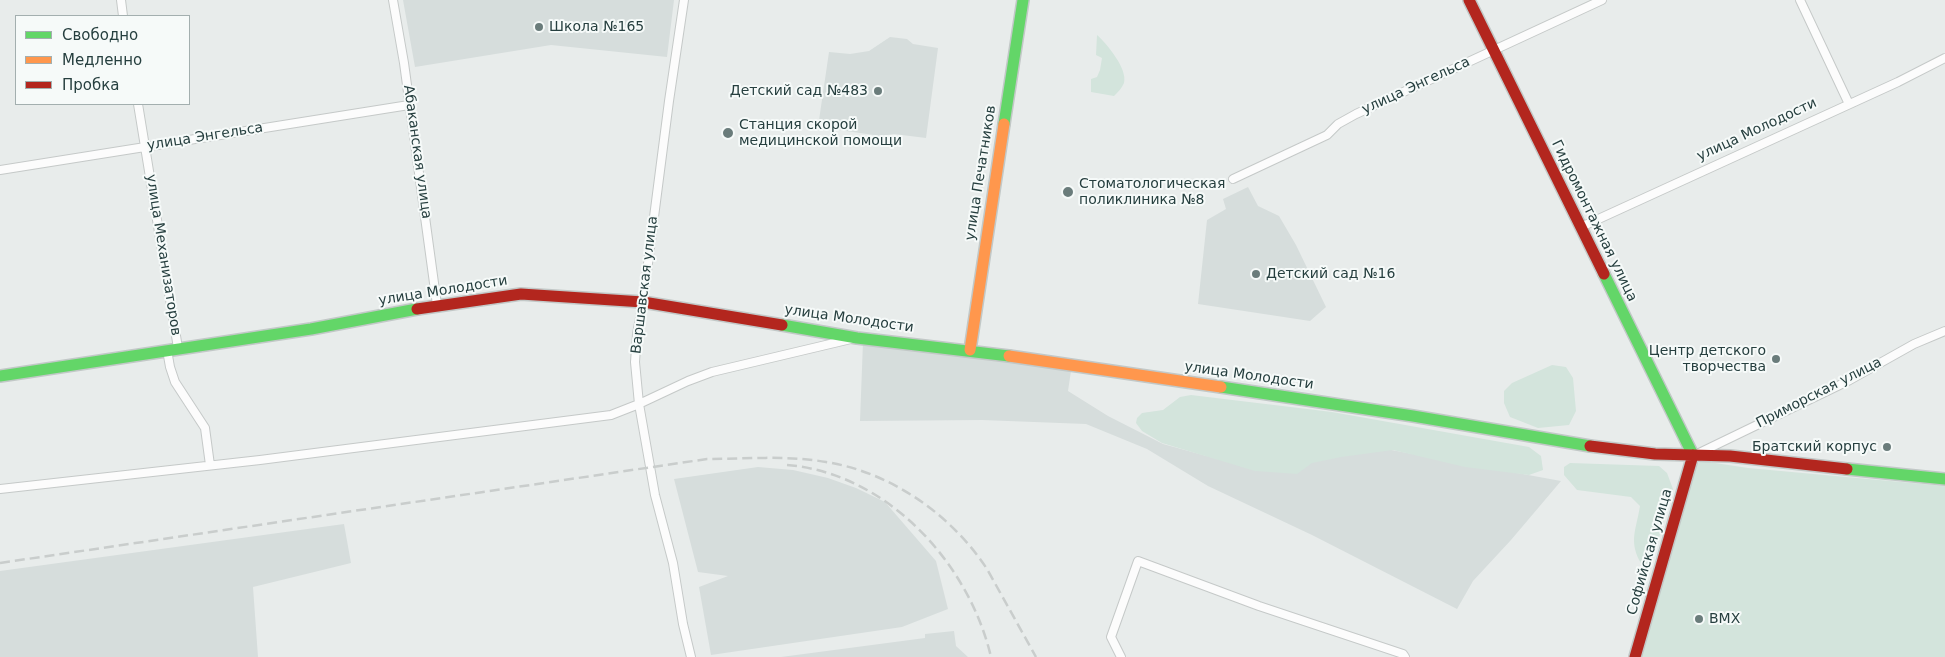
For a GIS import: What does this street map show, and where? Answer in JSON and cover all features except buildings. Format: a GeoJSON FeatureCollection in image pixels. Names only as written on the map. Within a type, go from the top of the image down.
{"type":"FeatureCollection","features":[{"type":"Feature","properties":{"kind":"street"},"geometry":{"type":"LineString","coordinates":[[121,0],[124,15]]}},
{"type":"Feature","properties":{"kind":"street","name":"Абаканская улица"},"geometry":{"type":"LineString","coordinates":[[393,0],[404,63],[437,305]]}},
{"type":"Feature","properties":{"kind":"street","name":"Варшавская улица"},"geometry":{"type":"LineString","coordinates":[[684,0],[637,334],[635,362],[639,404],[654,495],[673,563],[690,657]]}},
{"type":"Feature","properties":{"kind":"street","name":"улица Печатников"},"geometry":{"type":"LineString","coordinates":[[970,350],[1023,0]]}},
{"type":"Feature","properties":{"kind":"street","name":"Гидромонтажная улица"},"geometry":{"type":"LineString","coordinates":[[1469,0],[1693,456]]}},
{"type":"Feature","properties":{"kind":"street","name":"улица Энгельса"},"geometry":{"type":"LineString","coordinates":[[1233,179],[1327,135],[1338,124],[1356,114],[1602,0]]}},
{"type":"Feature","properties":{"kind":"street"},"geometry":{"type":"LineString","coordinates":[[1800,0],[1849,104]]}},
{"type":"Feature","properties":{"kind":"street","name":"улица Молодости"},"geometry":{"type":"LineString","coordinates":[[1581,227],[1898,82],[1945,58]]}},
{"type":"Feature","properties":{"kind":"street","name":"улица Механизаторов"},"geometry":{"type":"LineString","coordinates":[[138,105],[172,349],[170,367],[175,382],[205,428],[210,465]]}},
{"type":"Feature","properties":{"kind":"street","name":"улица Энгельса"},"geometry":{"type":"LineString","coordinates":[[0,170],[409,105]]}},
{"type":"Feature","properties":{"kind":"street","name":"улица Молодости"},"geometry":{"type":"LineString","coordinates":[[0,376],[311,329],[437,305],[521,294],[643,302],[857,338],[970,350],[1413,416],[1564,443],[1655,454],[1730,456],[1945,479]]}},
{"type":"Feature","properties":{"kind":"street","name":"Приморская улица"},"geometry":{"type":"LineString","coordinates":[[1693,456],[1848,381],[1914,344],[1945,331]]}},
{"type":"Feature","properties":{"kind":"street"},"geometry":{"type":"LineString","coordinates":[[0,489],[611,415],[712,372],[857,338]]}},
{"type":"Feature","properties":{"kind":"street","name":"Софийская улица"},"geometry":{"type":"LineString","coordinates":[[1636,657],[1693,456]]}},
{"type":"Feature","properties":{"kind":"street"},"geometry":{"type":"LineString","coordinates":[[1121,657],[1111,637],[1138,561],[1259,606],[1403,654],[1405,657]]}},
{"type":"Feature","properties":{"kind":"shaded area","name":"Школа №165"},"geometry":{"type":"Polygon","coordinates":[[[403,0],[674,0],[667,57],[551,45],[415,67],[403,0]]]}},
{"type":"Feature","properties":{"kind":"shaded area"},"geometry":{"type":"Polygon","coordinates":[[[1097,35],[1111,50],[1123,71],[1124,83],[1114,96],[1091,92],[1091,79],[1097,77],[1102,58],[1096,55],[1097,35]]]}},
{"type":"Feature","properties":{"kind":"shaded area","name":"Детский сад №483"},"geometry":{"type":"Polygon","coordinates":[[[890,37],[907,39],[913,44],[938,48],[926,138],[894,134],[881,136],[818,127],[829,52],[850,54],[869,51],[890,37]]]}},
{"type":"Feature","properties":{"kind":"shaded area","name":"Детский сад №16"},"geometry":{"type":"Polygon","coordinates":[[[1248,187],[1258,206],[1279,216],[1296,245],[1326,307],[1310,321],[1198,304],[1207,220],[1226,209],[1223,199],[1248,187]]]}},
{"type":"Feature","properties":{"kind":"shaded area"},"geometry":{"type":"Polygon","coordinates":[[[863,342],[982,354],[1071,371],[1068,391],[1108,416],[1163,444],[1225,461],[1314,459],[1386,449],[1561,481],[1473,581],[1457,609],[1312,535],[1208,486],[1147,449],[1086,424],[982,420],[860,421],[863,342]]]}},
{"type":"Feature","properties":{"kind":"shaded area"},"geometry":{"type":"Polygon","coordinates":[[[1552,365],[1566,367],[1573,378],[1576,411],[1569,425],[1538,428],[1510,417],[1504,403],[1504,391],[1512,383],[1552,365]]]}},
{"type":"Feature","properties":{"kind":"shaded area"},"geometry":{"type":"Polygon","coordinates":[[[1191,395],[1332,412],[1529,447],[1541,456],[1543,470],[1529,475],[1465,467],[1393,450],[1312,463],[1297,474],[1255,471],[1162,443],[1142,431],[1136,423],[1137,418],[1142,413],[1163,410],[1180,397],[1191,395]]]}},
{"type":"Feature","properties":{"kind":"shaded area"},"geometry":{"type":"Polygon","coordinates":[[[1702,461],[1748,468],[1945,486],[1945,657],[1637,657],[1695,465],[1702,461]]]}},
{"type":"Feature","properties":{"kind":"shaded area"},"geometry":{"type":"Polygon","coordinates":[[[1570,463],[1659,466],[1667,473],[1673,489],[1652,562],[1642,565],[1635,550],[1634,536],[1640,506],[1631,497],[1577,490],[1564,475],[1564,467],[1570,463]]]}},
{"type":"Feature","properties":{"kind":"shaded area"},"geometry":{"type":"Polygon","coordinates":[[[758,467],[793,470],[828,478],[856,488],[885,502],[936,561],[948,609],[902,627],[711,655],[699,587],[728,576],[698,572],[674,479],[758,467]]]}},
{"type":"Feature","properties":{"kind":"shaded area"},"geometry":{"type":"Polygon","coordinates":[[[344,524],[351,563],[253,587],[258,657],[0,657],[0,571],[344,524]]]}},
{"type":"Feature","properties":{"kind":"shaded area"},"geometry":{"type":"Polygon","coordinates":[[[954,631],[956,646],[968,657],[781,657],[925,638],[925,634],[954,631]]]}},
{"type":"Feature","properties":{"kind":"railway"},"geometry":{"type":"LineString","coordinates":[[0,563],[707,459],[781,458],[811,460],[850,467],[896,486],[917,499],[956,530],[987,569],[1036,657]]}},
{"type":"Feature","properties":{"kind":"railway"},"geometry":{"type":"LineString","coordinates":[[787,465],[824,472],[858,485],[890,504],[918,529],[943,557],[964,588],[980,622],[991,657]]}},
{"type":"Feature","properties":{"kind":"traffic: fast"},"geometry":{"type":"LineString","coordinates":[[1004,124],[1023,0]]}},
{"type":"Feature","properties":{"kind":"traffic: fast"},"geometry":{"type":"LineString","coordinates":[[1604,274],[1693,455]]}},
{"type":"Feature","properties":{"kind":"traffic: fast"},"geometry":{"type":"LineString","coordinates":[[0,376],[311,329],[417,309]]}},
{"type":"Feature","properties":{"kind":"traffic: fast"},"geometry":{"type":"LineString","coordinates":[[782,325],[857,338],[1009,356]]}},
{"type":"Feature","properties":{"kind":"traffic: fast"},"geometry":{"type":"LineString","coordinates":[[1221,387],[1413,416],[1590,446]]}},
{"type":"Feature","properties":{"kind":"traffic: fast"},"geometry":{"type":"LineString","coordinates":[[1847,469],[1945,479]]}},
{"type":"Feature","properties":{"kind":"traffic: slow"},"geometry":{"type":"LineString","coordinates":[[970,350],[1004,124]]}},
{"type":"Feature","properties":{"kind":"traffic: slow"},"geometry":{"type":"LineString","coordinates":[[1009,356],[1221,387]]}},
{"type":"Feature","properties":{"kind":"traffic: jam"},"geometry":{"type":"LineString","coordinates":[[1469,0],[1604,274]]}},
{"type":"Feature","properties":{"kind":"traffic: jam"},"geometry":{"type":"LineString","coordinates":[[417,309],[521,294],[643,302],[782,325]]}},
{"type":"Feature","properties":{"kind":"traffic: jam"},"geometry":{"type":"LineString","coordinates":[[1590,446],[1655,454],[1730,456],[1847,469]]}},
{"type":"Feature","properties":{"kind":"traffic: jam"},"geometry":{"type":"LineString","coordinates":[[1635,657],[1693,455]]}},
{"type":"Feature","properties":{"kind":"place","name":"Школа №165"},"geometry":{"type":"Point","coordinates":[539,27]}},
{"type":"Feature","properties":{"kind":"place","name":"Детский сад №483"},"geometry":{"type":"Point","coordinates":[878,91]}},
{"type":"Feature","properties":{"kind":"place","name":"Станция скорой медицинской помощи"},"geometry":{"type":"Point","coordinates":[728,133]}},
{"type":"Feature","properties":{"kind":"place","name":"Стоматологическая поликлиника №8"},"geometry":{"type":"Point","coordinates":[1068,192]}},
{"type":"Feature","properties":{"kind":"place","name":"Детский сад №16"},"geometry":{"type":"Point","coordinates":[1256,274]}},
{"type":"Feature","properties":{"kind":"place","name":"Центр детского творчества"},"geometry":{"type":"Point","coordinates":[1776,359]}},
{"type":"Feature","properties":{"kind":"place","name":"Братский корпус"},"geometry":{"type":"Point","coordinates":[1887,447]}},
{"type":"Feature","properties":{"kind":"place","name":"BMX"},"geometry":{"type":"Point","coordinates":[1699,619]}}]}
